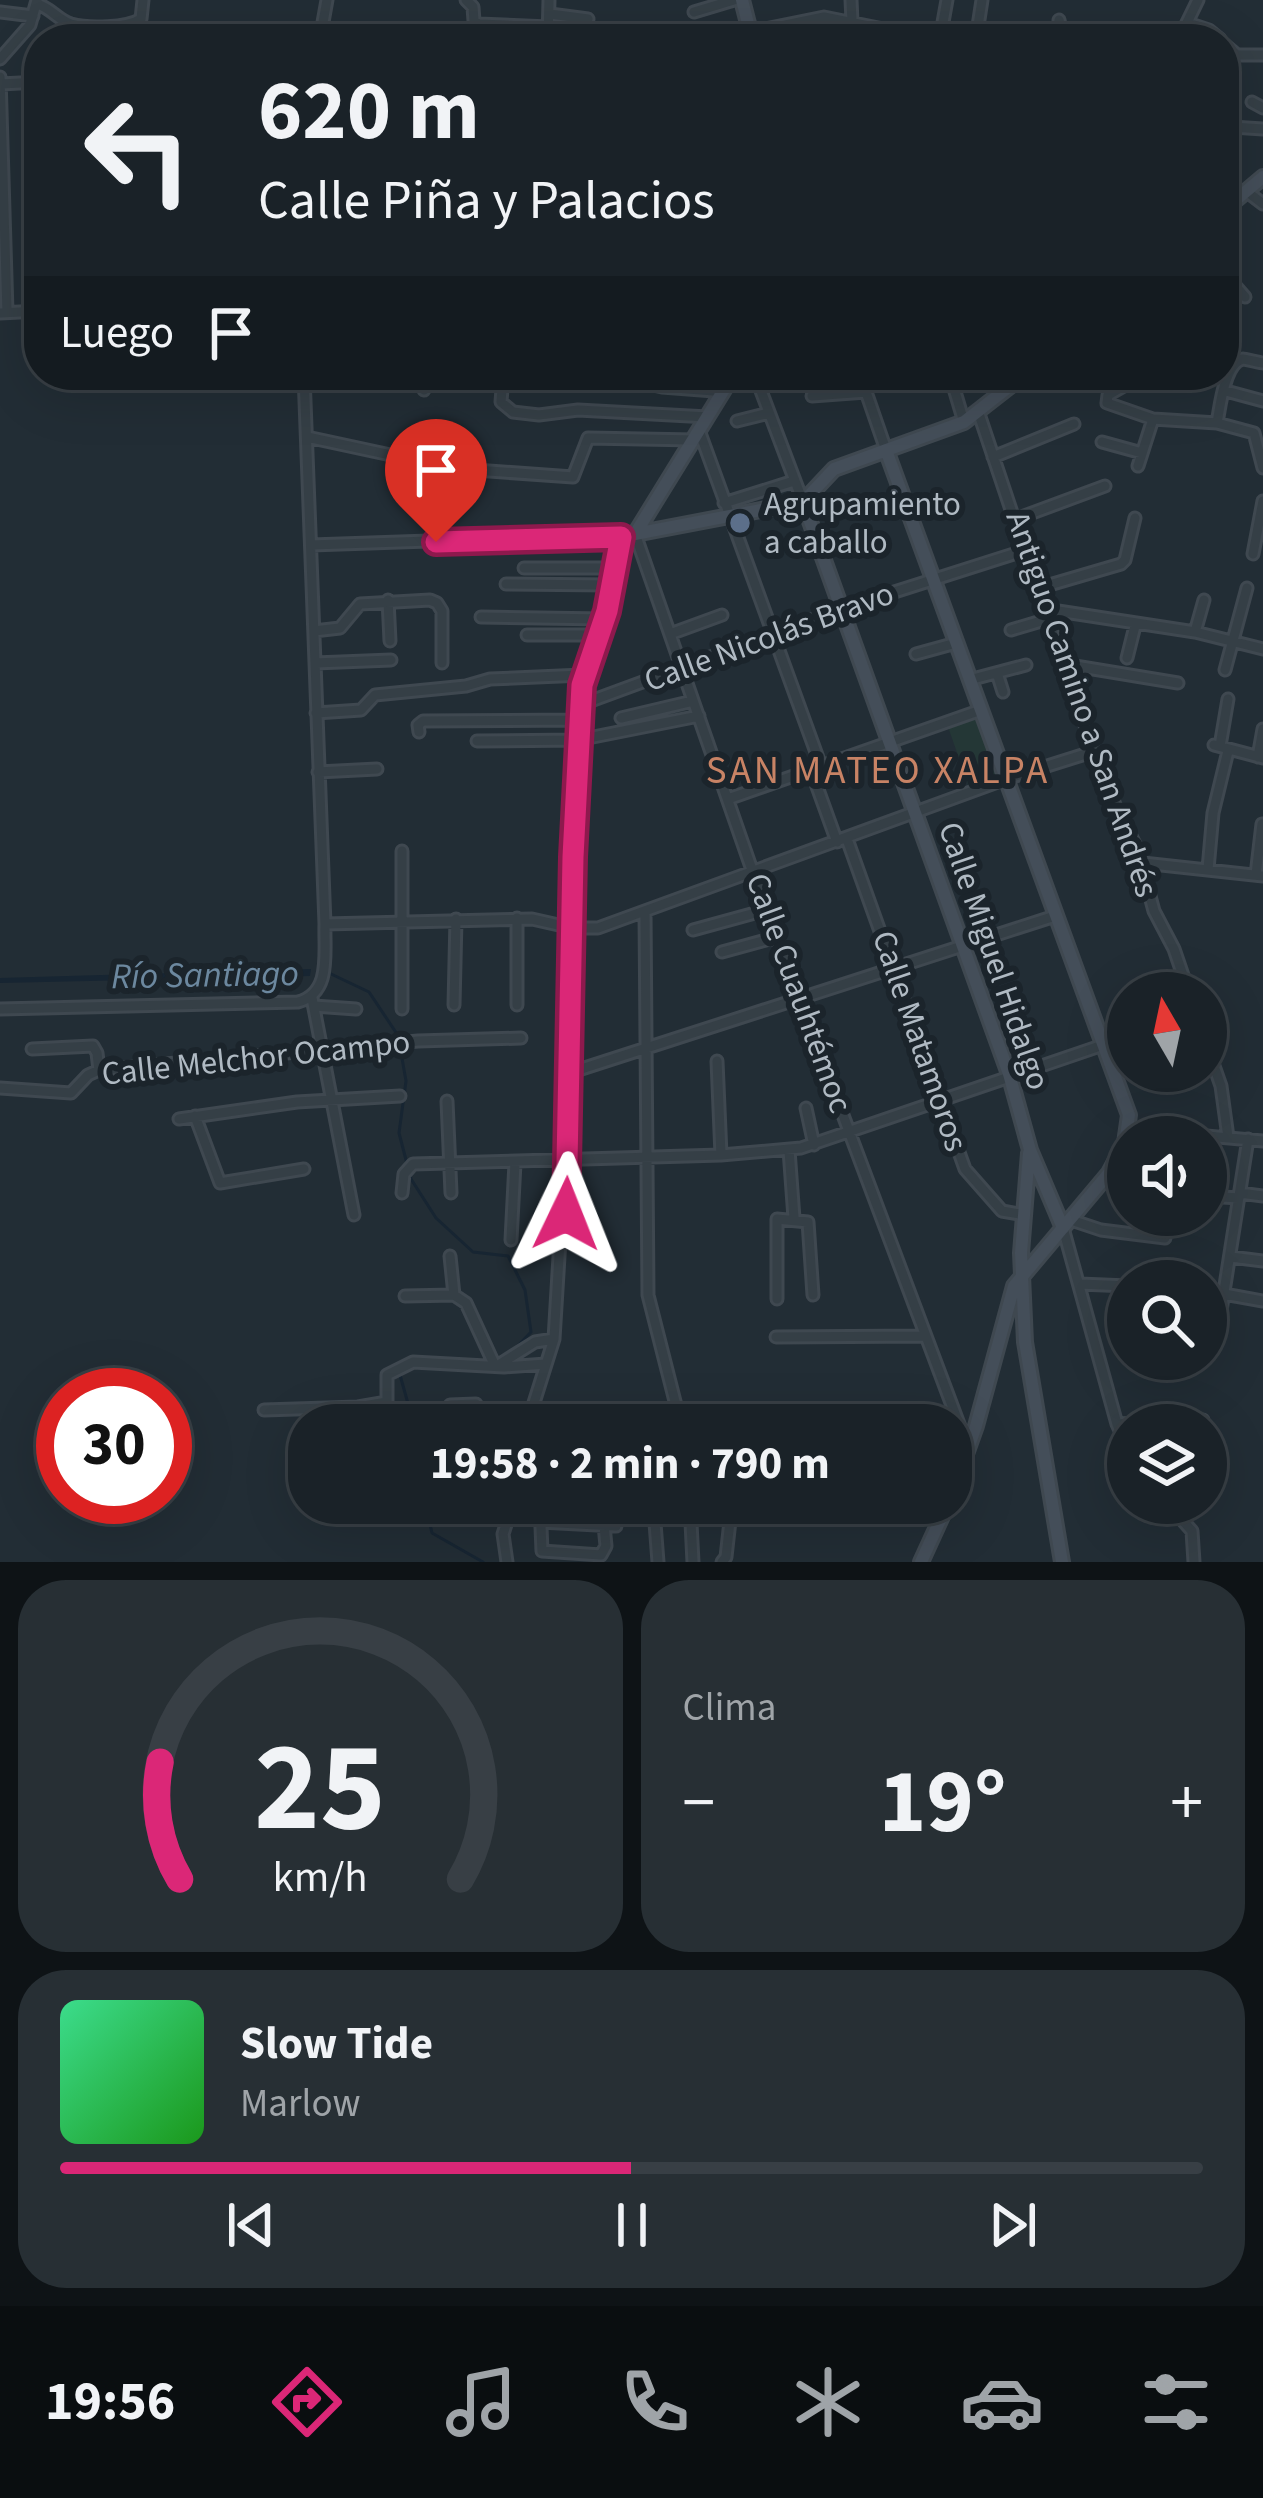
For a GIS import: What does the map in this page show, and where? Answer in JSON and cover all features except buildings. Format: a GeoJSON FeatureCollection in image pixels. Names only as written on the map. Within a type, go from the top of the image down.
{"type":"FeatureCollection","features":[{"type":"Feature","properties":{"kind":"main road"},"geometry":{"type":"LineString","coordinates":[[1239,197],[1263,177]]}},
{"type":"Feature","properties":{"kind":"main road"},"geometry":{"type":"LineString","coordinates":[[628,536],[724,390]]}},
{"type":"Feature","properties":{"kind":"main road"},"geometry":{"type":"LineString","coordinates":[[628,536],[726,509],[802,502],[834,470],[964,422],[979,413],[998,390]]}},
{"type":"Feature","properties":{"kind":"main road"},"geometry":{"type":"LineString","coordinates":[[886,450],[1126,1102],[1127,1116]]}},
{"type":"Feature","properties":{"kind":"main road","name":"Calle Miguel Hidalgo"},"geometry":{"type":"LineString","coordinates":[[802,502],[1009,1074],[1030,1150],[1067,1224]]}},
{"type":"Feature","properties":{"kind":"main road","name":"Calle Miguel Hidalgo"},"geometry":{"type":"LineString","coordinates":[[1022,1273],[1030,1150]]}},
{"type":"Feature","properties":{"kind":"main road"},"geometry":{"type":"LineString","coordinates":[[972,1424],[1009,1298],[1022,1273],[1107,1175]]}},
{"type":"Feature","properties":{"kind":"main road"},"geometry":{"type":"LineString","coordinates":[[1022,1273],[1027,1364],[1062,1562]]}},
{"type":"Feature","properties":{"kind":"main road"},"geometry":{"type":"LineString","coordinates":[[921,1562],[939,1524]]}},
{"type":"Feature","properties":{"kind":"street"},"geometry":{"type":"LineString","coordinates":[[549,0],[549,24]]}},
{"type":"Feature","properties":{"kind":"street"},"geometry":{"type":"LineString","coordinates":[[823,0],[824,17]]}},
{"type":"Feature","properties":{"kind":"street"},"geometry":{"type":"LineString","coordinates":[[851,0],[852,22]]}},
{"type":"Feature","properties":{"kind":"street"},"geometry":{"type":"LineString","coordinates":[[1191,24],[1198,0]]}},
{"type":"Feature","properties":{"kind":"street"},"geometry":{"type":"LineString","coordinates":[[29,24],[37,2],[71,24]]}},
{"type":"Feature","properties":{"kind":"street"},"geometry":{"type":"LineString","coordinates":[[694,12],[740,4]]}},
{"type":"Feature","properties":{"kind":"street"},"geometry":{"type":"LineString","coordinates":[[0,12],[33,16]]}},
{"type":"Feature","properties":{"kind":"street"},"geometry":{"type":"LineString","coordinates":[[550,14],[588,19]]}},
{"type":"Feature","properties":{"kind":"street"},"geometry":{"type":"LineString","coordinates":[[793,24],[824,17],[858,24]]}},
{"type":"Feature","properties":{"kind":"street"},"geometry":{"type":"LineString","coordinates":[[1058,20],[1059,24]]}},
{"type":"Feature","properties":{"kind":"street"},"geometry":{"type":"LineString","coordinates":[[0,59],[4,41]]}},
{"type":"Feature","properties":{"kind":"street"},"geometry":{"type":"LineString","coordinates":[[0,80],[4,312]]}},
{"type":"Feature","properties":{"kind":"street"},"geometry":{"type":"LineString","coordinates":[[1246,191],[1263,204]]}},
{"type":"Feature","properties":{"kind":"street"},"geometry":{"type":"LineString","coordinates":[[1239,290],[1245,297]]}},
{"type":"Feature","properties":{"kind":"street"},"geometry":{"type":"LineString","coordinates":[[305,390],[325,924],[322,980],[313,1002],[354,1215]]}},
{"type":"Feature","properties":{"kind":"street"},"geometry":{"type":"LineString","coordinates":[[502,390],[501,402],[513,412],[538,415],[578,410],[708,417]]}},
{"type":"Feature","properties":{"kind":"street"},"geometry":{"type":"LineString","coordinates":[[700,390],[721,395]]}},
{"type":"Feature","properties":{"kind":"street","name":"Calle Miguel Hidalgo"},"geometry":{"type":"LineString","coordinates":[[761,390],[802,502]]}},
{"type":"Feature","properties":{"kind":"street"},"geometry":{"type":"LineString","coordinates":[[954,390],[964,422]]}},
{"type":"Feature","properties":{"kind":"street"},"geometry":{"type":"LineString","coordinates":[[1121,390],[1106,400],[1112,406],[1153,419],[1217,423],[1254,433],[1263,468]]}},
{"type":"Feature","properties":{"kind":"street"},"geometry":{"type":"LineString","coordinates":[[1217,423],[1226,391],[1263,401]]}},
{"type":"Feature","properties":{"kind":"street"},"geometry":{"type":"LineString","coordinates":[[812,396],[866,392],[886,450]]}},
{"type":"Feature","properties":{"kind":"street"},"geometry":{"type":"LineString","coordinates":[[737,421],[769,413]]}},
{"type":"Feature","properties":{"kind":"street","name":"Antiguo Camino a San Andrés"},"geometry":{"type":"LineString","coordinates":[[979,413],[1063,664],[1142,863],[1154,911],[1182,972]]}},
{"type":"Feature","properties":{"kind":"street"},"geometry":{"type":"LineString","coordinates":[[1138,466],[1153,419]]}},
{"type":"Feature","properties":{"kind":"street"},"geometry":{"type":"LineString","coordinates":[[993,457],[1073,424]]}},
{"type":"Feature","properties":{"kind":"street"},"geometry":{"type":"LineString","coordinates":[[461,469],[573,477],[588,438],[697,436]]}},
{"type":"Feature","properties":{"kind":"street","name":"Calle Matamoros"},"geometry":{"type":"LineString","coordinates":[[697,436],[968,1176],[1002,1210],[1025,1215]]}},
{"type":"Feature","properties":{"kind":"street"},"geometry":{"type":"LineString","coordinates":[[308,437],[400,457]]}},
{"type":"Feature","properties":{"kind":"street"},"geometry":{"type":"LineString","coordinates":[[1102,442],[1142,453]]}},
{"type":"Feature","properties":{"kind":"street"},"geometry":{"type":"LineString","coordinates":[[726,509],[794,481]]}},
{"type":"Feature","properties":{"kind":"street"},"geometry":{"type":"LineString","coordinates":[[1016,519],[1105,486]]}},
{"type":"Feature","properties":{"kind":"street"},"geometry":{"type":"LineString","coordinates":[[1253,554],[1263,501]]}},
{"type":"Feature","properties":{"kind":"street"},"geometry":{"type":"LineString","coordinates":[[1039,588],[1120,564],[1135,518]]}},
{"type":"Feature","properties":{"kind":"street"},"geometry":{"type":"LineString","coordinates":[[311,545],[628,536],[613,568],[580,705],[567,1162],[554,1339],[534,1404]]}},
{"type":"Feature","properties":{"kind":"street","name":"Calle Cuauhtémoc"},"geometry":{"type":"LineString","coordinates":[[628,536],[670,634],[945,1404]]}},
{"type":"Feature","properties":{"kind":"street","name":"Calle Nicolás Bravo"},"geometry":{"type":"LineString","coordinates":[[580,705],[841,609],[1026,550]]}},
{"type":"Feature","properties":{"kind":"street"},"geometry":{"type":"LineString","coordinates":[[524,568],[613,568]]}},
{"type":"Feature","properties":{"kind":"street"},"geometry":{"type":"LineString","coordinates":[[506,584],[610,585]]}},
{"type":"Feature","properties":{"kind":"street"},"geometry":{"type":"LineString","coordinates":[[1226,670],[1247,588]]}},
{"type":"Feature","properties":{"kind":"street"},"geometry":{"type":"LineString","coordinates":[[314,631],[340,628],[360,604],[388,600],[437,603],[442,610],[442,663]]}},
{"type":"Feature","properties":{"kind":"street"},"geometry":{"type":"LineString","coordinates":[[388,600],[390,641]]}},
{"type":"Feature","properties":{"kind":"street"},"geometry":{"type":"LineString","coordinates":[[1196,632],[1204,600]]}},
{"type":"Feature","properties":{"kind":"street"},"geometry":{"type":"LineString","coordinates":[[1011,630],[1047,614],[1196,632],[1263,649]]}},
{"type":"Feature","properties":{"kind":"street"},"geometry":{"type":"LineString","coordinates":[[670,634],[722,615]]}},
{"type":"Feature","properties":{"kind":"street"},"geometry":{"type":"LineString","coordinates":[[481,617],[604,619]]}},
{"type":"Feature","properties":{"kind":"street"},"geometry":{"type":"LineString","coordinates":[[1127,658],[1135,626]]}},
{"type":"Feature","properties":{"kind":"street"},"geometry":{"type":"LineString","coordinates":[[527,635],[597,635]]}},
{"type":"Feature","properties":{"kind":"street"},"geometry":{"type":"LineString","coordinates":[[916,654],[956,643]]}},
{"type":"Feature","properties":{"kind":"street"},"geometry":{"type":"LineString","coordinates":[[315,663],[391,660]]}},
{"type":"Feature","properties":{"kind":"street"},"geometry":{"type":"LineString","coordinates":[[1063,664],[1178,683]]}},
{"type":"Feature","properties":{"kind":"street"},"geometry":{"type":"LineString","coordinates":[[969,680],[1026,665]]}},
{"type":"Feature","properties":{"kind":"street"},"geometry":{"type":"LineString","coordinates":[[997,673],[1003,692]]}},
{"type":"Feature","properties":{"kind":"street"},"geometry":{"type":"LineString","coordinates":[[316,713],[361,710],[375,695],[466,686],[490,679],[584,675]]}},
{"type":"Feature","properties":{"kind":"street"},"geometry":{"type":"LineString","coordinates":[[1208,869],[1228,699]]}},
{"type":"Feature","properties":{"kind":"street"},"geometry":{"type":"LineString","coordinates":[[621,718],[693,701]]}},
{"type":"Feature","properties":{"kind":"street"},"geometry":{"type":"LineString","coordinates":[[728,799],[981,710]]}},
{"type":"Feature","properties":{"kind":"street"},"geometry":{"type":"LineString","coordinates":[[477,741],[578,740],[698,716]]}},
{"type":"Feature","properties":{"kind":"street"},"geometry":{"type":"LineString","coordinates":[[419,733],[418,725],[423,722],[579,720]]}},
{"type":"Feature","properties":{"kind":"street"},"geometry":{"type":"LineString","coordinates":[[1221,748],[1261,757],[1263,729]]}},
{"type":"Feature","properties":{"kind":"street"},"geometry":{"type":"LineString","coordinates":[[325,924],[518,918],[598,928],[1006,778],[1095,751]]}},
{"type":"Feature","properties":{"kind":"street"},"geometry":{"type":"LineString","coordinates":[[318,772],[377,769]]}},
{"type":"Feature","properties":{"kind":"street"},"geometry":{"type":"LineString","coordinates":[[1142,863],[1259,876],[1262,824]]}},
{"type":"Feature","properties":{"kind":"street"},"geometry":{"type":"LineString","coordinates":[[402,851],[402,1009]]}},
{"type":"Feature","properties":{"kind":"street"},"geometry":{"type":"LineString","coordinates":[[693,930],[766,910]]}},
{"type":"Feature","properties":{"kind":"street"},"geometry":{"type":"LineString","coordinates":[[645,911],[648,1295],[676,1404]]}},
{"type":"Feature","properties":{"kind":"street"},"geometry":{"type":"LineString","coordinates":[[569,1073],[1054,916]]}},
{"type":"Feature","properties":{"kind":"street"},"geometry":{"type":"LineString","coordinates":[[517,1005],[518,918]]}},
{"type":"Feature","properties":{"kind":"street"},"geometry":{"type":"LineString","coordinates":[[454,1004],[456,920]]}},
{"type":"Feature","properties":{"kind":"street"},"geometry":{"type":"LineString","coordinates":[[722,952],[777,937]]}},
{"type":"Feature","properties":{"kind":"street"},"geometry":{"type":"LineString","coordinates":[[0,1009],[313,1002],[356,1009]]}},
{"type":"Feature","properties":{"kind":"street","name":"Calle Melchor Ocampo"},"geometry":{"type":"LineString","coordinates":[[0,1088],[75,1093],[88,1075],[99,1070],[400,1043],[521,1038]]}},
{"type":"Feature","properties":{"kind":"street"},"geometry":{"type":"LineString","coordinates":[[402,1193],[406,1171],[451,1164],[645,1159],[814,1145],[1103,1045]]}},
{"type":"Feature","properties":{"kind":"street"},"geometry":{"type":"LineString","coordinates":[[32,1049],[93,1046],[99,1070]]}},
{"type":"Feature","properties":{"kind":"street"},"geometry":{"type":"LineString","coordinates":[[717,1061],[721,1155]]}},
{"type":"Feature","properties":{"kind":"street"},"geometry":{"type":"LineString","coordinates":[[1222,1092],[1228,1137],[1263,1141]]}},
{"type":"Feature","properties":{"kind":"street"},"geometry":{"type":"LineString","coordinates":[[179,1119],[400,1096]]}},
{"type":"Feature","properties":{"kind":"street"},"geometry":{"type":"LineString","coordinates":[[446,1101],[451,1193]]}},
{"type":"Feature","properties":{"kind":"street"},"geometry":{"type":"LineString","coordinates":[[806,1108],[814,1145]]}},
{"type":"Feature","properties":{"kind":"street"},"geometry":{"type":"LineString","coordinates":[[195,1116],[220,1183],[304,1169]]}},
{"type":"Feature","properties":{"kind":"street"},"geometry":{"type":"LineString","coordinates":[[1227,1278],[1249,1139]]}},
{"type":"Feature","properties":{"kind":"street"},"geometry":{"type":"LineString","coordinates":[[789,1150],[794,1218]]}},
{"type":"Feature","properties":{"kind":"street"},"geometry":{"type":"LineString","coordinates":[[512,1240],[515,1163]]}},
{"type":"Feature","properties":{"kind":"street"},"geometry":{"type":"LineString","coordinates":[[1227,1196],[1263,1196]]}},
{"type":"Feature","properties":{"kind":"street"},"geometry":{"type":"LineString","coordinates":[[777,1299],[774,1221],[794,1218],[808,1222],[813,1295]]}},
{"type":"Feature","properties":{"kind":"street"},"geometry":{"type":"LineString","coordinates":[[1112,1404],[1067,1224],[1165,1238]]}},
{"type":"Feature","properties":{"kind":"street"},"geometry":{"type":"LineString","coordinates":[[450,1256],[454,1294]]}},
{"type":"Feature","properties":{"kind":"street"},"geometry":{"type":"LineString","coordinates":[[1231,1256],[1263,1261]]}},
{"type":"Feature","properties":{"kind":"street"},"geometry":{"type":"LineString","coordinates":[[1080,1284],[1107,1285]]}},
{"type":"Feature","properties":{"kind":"street"},"geometry":{"type":"LineString","coordinates":[[405,1296],[454,1294],[466,1303],[492,1362]]}},
{"type":"Feature","properties":{"kind":"street"},"geometry":{"type":"LineString","coordinates":[[1227,1295],[1263,1301]]}},
{"type":"Feature","properties":{"kind":"street"},"geometry":{"type":"LineString","coordinates":[[776,1337],[924,1336]]}},
{"type":"Feature","properties":{"kind":"street"},"geometry":{"type":"LineString","coordinates":[[492,1362],[535,1342],[554,1339]]}},
{"type":"Feature","properties":{"kind":"street"},"geometry":{"type":"LineString","coordinates":[[264,1410],[387,1402],[386,1380],[393,1370],[413,1362],[546,1364]]}},
{"type":"Feature","properties":{"kind":"street"},"geometry":{"type":"LineString","coordinates":[[506,1524],[507,1562]]}},
{"type":"Feature","properties":{"kind":"street"},"geometry":{"type":"LineString","coordinates":[[540,1524],[542,1551],[563,1558],[601,1555],[606,1546],[604,1525]]}},
{"type":"Feature","properties":{"kind":"street"},"geometry":{"type":"LineString","coordinates":[[583,1524],[619,1524]]}},
{"type":"Feature","properties":{"kind":"street"},"geometry":{"type":"LineString","coordinates":[[655,1524],[658,1562]]}},
{"type":"Feature","properties":{"kind":"street"},"geometry":{"type":"LineString","coordinates":[[691,1524],[693,1562]]}},
{"type":"Feature","properties":{"kind":"street"},"geometry":{"type":"LineString","coordinates":[[722,1562],[728,1524]]}},
{"type":"Feature","properties":{"kind":"street"},"geometry":{"type":"LineString","coordinates":[[1186,1524],[1192,1531],[1194,1562]]}},
{"type":"Feature","properties":{"kind":"green space"},"geometry":{"type":"Polygon","coordinates":[[[978,713],[1002,780],[970,790],[947,724],[978,713]]]}},
{"type":"Feature","properties":{"kind":"water"},"geometry":{"type":"Polygon","coordinates":[[[311,969],[310,976],[0,983],[0,978],[311,969]]]}},
{"type":"Feature","properties":{"kind":"waterway","name":"Río Santiago"},"geometry":{"type":"LineString","coordinates":[[329,973],[369,992],[399,1037]]}},
{"type":"Feature","properties":{"kind":"waterway","name":"Río Santiago"},"geometry":{"type":"LineString","coordinates":[[400,1047],[406,1081],[399,1133],[411,1179],[436,1218],[473,1252],[508,1256],[525,1290],[531,1332],[512,1352]]}},
{"type":"Feature","properties":{"kind":"waterway","name":"Río Santiago"},"geometry":{"type":"LineString","coordinates":[[400,1375],[408,1404]]}},
{"type":"Feature","properties":{"kind":"waterway","name":"Río Santiago"},"geometry":{"type":"LineString","coordinates":[[430,1524],[432,1533],[483,1562]]}},
{"type":"Feature","properties":{"kind":"place","name":"Agrupamiento a caballo"},"geometry":{"type":"Point","coordinates":[740,523]}},
{"type":"Feature","properties":{"kind":"district","name":"SAN MATEO XALPA"},"geometry":{"type":"Point","coordinates":[878,771]}},
{"type":"Feature","properties":{"kind":"route"},"geometry":{"type":"LineString","coordinates":[[436,542],[621,537],[607,611],[582,685],[573,857],[566,1214]]}}]}
